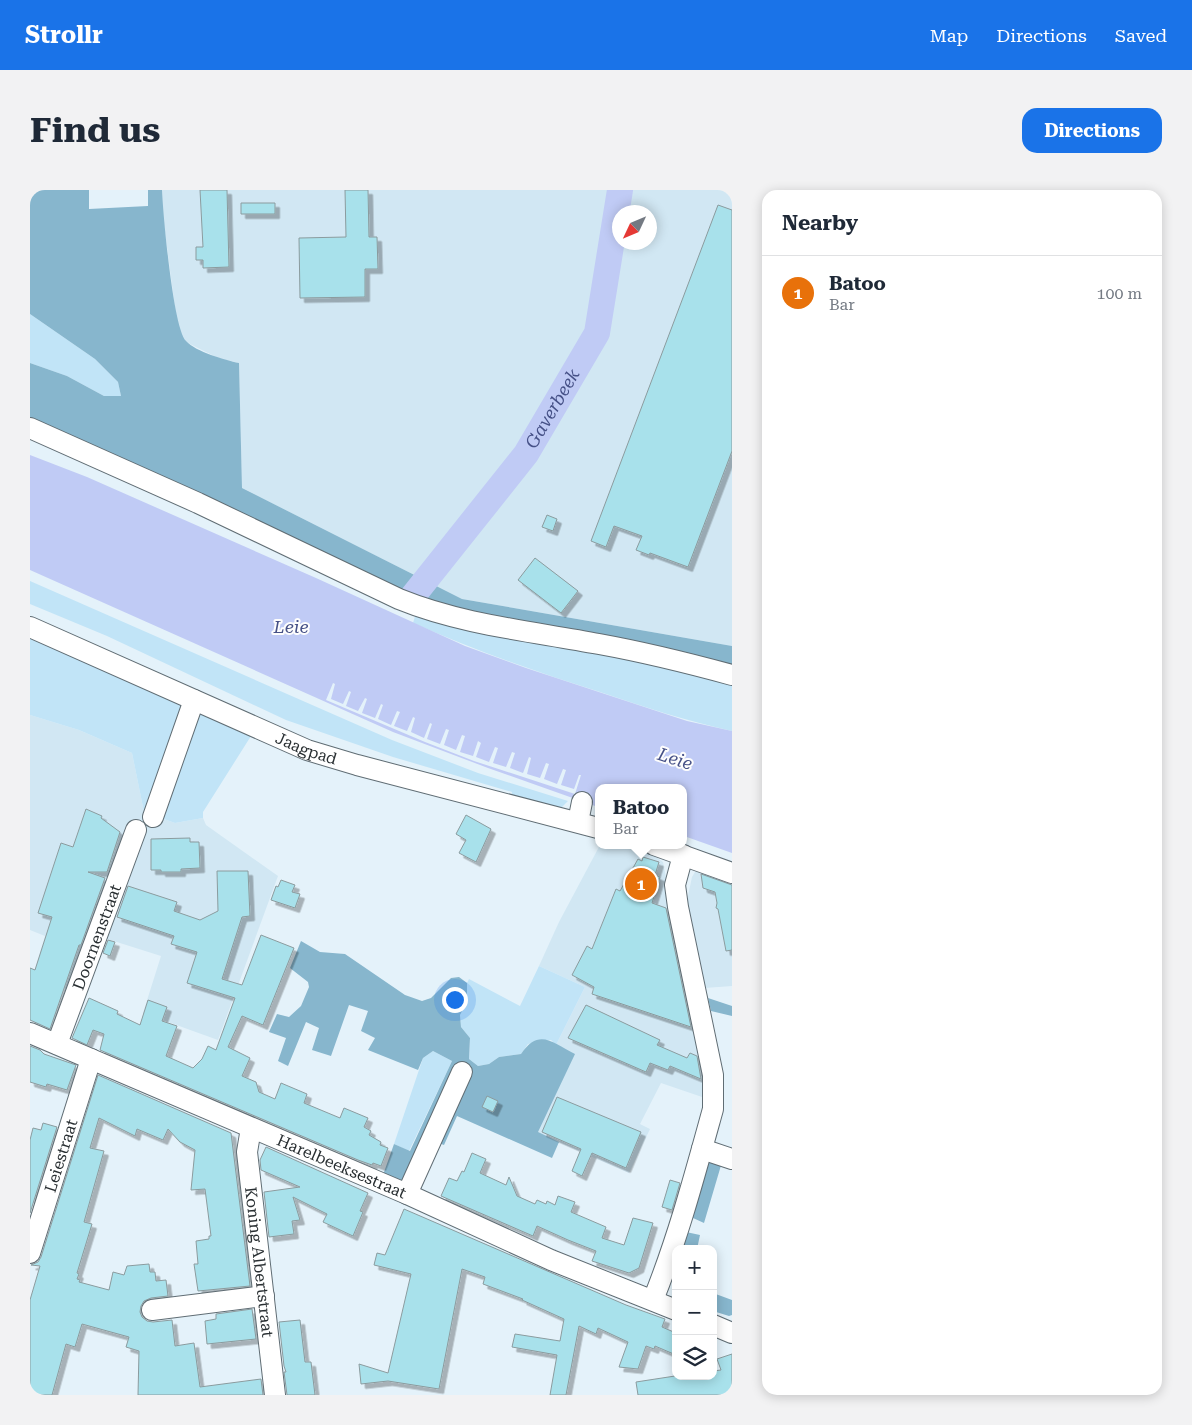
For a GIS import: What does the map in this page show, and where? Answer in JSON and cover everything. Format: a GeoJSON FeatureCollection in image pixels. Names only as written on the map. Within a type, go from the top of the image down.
{"type":"FeatureCollection","features":[{"type":"Feature","properties":{"kind":"street"},"geometry":{"type":"LineString","coordinates":[[30,428],[198,503],[398,599],[419,607],[470,622],[600,644],[732,675]]}},
{"type":"Feature","properties":{"kind":"street","name":"Jaagpad"},"geometry":{"type":"LineString","coordinates":[[30,627],[307,750],[357,765],[595,827]]}},
{"type":"Feature","properties":{"kind":"street"},"geometry":{"type":"LineString","coordinates":[[153,817],[194,700]]}},
{"type":"Feature","properties":{"kind":"street"},"geometry":{"type":"LineString","coordinates":[[578,822],[582,802]]}},
{"type":"Feature","properties":{"kind":"street","name":"Doornenstraat"},"geometry":{"type":"LineString","coordinates":[[57,1044],[136,830]]}},
{"type":"Feature","properties":{"kind":"street"},"geometry":{"type":"LineString","coordinates":[[666,849],[732,873]]}},
{"type":"Feature","properties":{"kind":"street"},"geometry":{"type":"LineString","coordinates":[[653,1300],[670,1258],[713,1109],[713,1075],[675,886],[683,855]]}},
{"type":"Feature","properties":{"kind":"street","name":"Harelbeeksestraat"},"geometry":{"type":"LineString","coordinates":[[30,1033],[407,1194],[550,1260],[672,1308]]}},
{"type":"Feature","properties":{"kind":"street","name":"Leiestraat"},"geometry":{"type":"LineString","coordinates":[[30,1252],[91,1058]]}},
{"type":"Feature","properties":{"kind":"street"},"geometry":{"type":"LineString","coordinates":[[407,1194],[462,1072]]}},
{"type":"Feature","properties":{"kind":"street","name":"Koning Albertstraat"},"geometry":{"type":"LineString","coordinates":[[251,1128],[247,1152],[275,1395]]}},
{"type":"Feature","properties":{"kind":"street"},"geometry":{"type":"LineString","coordinates":[[702,1148],[732,1159]]}},
{"type":"Feature","properties":{"kind":"street"},"geometry":{"type":"LineString","coordinates":[[152,1310],[264,1296]]}},
{"type":"Feature","properties":{"kind":"street"},"geometry":{"type":"LineString","coordinates":[[717,1327],[732,1333]]}},
{"type":"Feature","properties":{"kind":"shaded area"},"geometry":{"type":"Polygon","coordinates":[[[30,190],[89,190],[89,209],[148,206],[148,190],[162,190],[173,294],[181,332],[186,341],[197,349],[219,358],[239,363],[242,488],[462,599],[732,646],[732,666],[440,608],[30,421],[30,363],[67,376],[104,396],[121,396],[118,382],[95,359],[30,314],[30,190]]]}},
{"type":"Feature","properties":{"kind":"shaded area"},"geometry":{"type":"Polygon","coordinates":[[[162,190],[732,190],[732,646],[462,599],[242,488],[239,363],[218,358],[186,342],[180,333],[176,316],[162,209],[162,190]]]}},
{"type":"Feature","properties":{"kind":"shaded area"},"geometry":{"type":"Polygon","coordinates":[[[30,314],[95,359],[118,382],[121,396],[104,396],[67,376],[30,363],[30,314]]]}},
{"type":"Feature","properties":{"kind":"shaded area"},"geometry":{"type":"Polygon","coordinates":[[[30,581],[392,740],[478,773],[568,801],[560,809],[510,800],[512,792],[393,757],[286,720],[107,636],[30,604],[30,581]]]}},
{"type":"Feature","properties":{"kind":"shaded area"},"geometry":{"type":"Polygon","coordinates":[[[416,613],[638,657],[732,682],[732,731],[649,708],[505,660],[413,623],[416,613]]]}},
{"type":"Feature","properties":{"kind":"shaded area"},"geometry":{"type":"Polygon","coordinates":[[[30,637],[251,736],[203,812],[203,818],[175,823],[144,812],[132,753],[79,730],[30,715],[30,637]]]}},
{"type":"Feature","properties":{"kind":"shaded area"},"geometry":{"type":"Polygon","coordinates":[[[30,715],[79,730],[132,753],[144,812],[175,823],[203,818],[206,825],[278,876],[218,1040],[143,1013],[161,956],[101,937],[67,989],[32,978],[45,936],[30,930],[30,715]]]}},
{"type":"Feature","properties":{"kind":"shaded area"},"geometry":{"type":"Polygon","coordinates":[[[598,849],[644,849],[663,862],[708,1099],[661,1083],[640,1124],[650,1129],[629,1173],[537,1133],[574,1055],[556,1045],[585,987],[539,966],[559,922],[598,849]]]}},
{"type":"Feature","properties":{"kind":"shaded area"},"geometry":{"type":"Polygon","coordinates":[[[704,868],[732,879],[732,986],[705,988],[685,910],[692,877],[695,872],[704,868]]]}},
{"type":"Feature","properties":{"kind":"shaded area"},"geometry":{"type":"Polygon","coordinates":[[[301,941],[320,952],[345,954],[405,995],[422,1001],[431,998],[451,978],[459,977],[467,983],[467,1002],[460,1015],[461,1027],[470,1038],[469,1059],[478,1066],[489,1064],[499,1057],[521,1054],[534,1041],[540,1039],[553,1042],[575,1054],[538,1132],[559,1142],[552,1158],[457,1116],[444,1145],[433,1141],[413,1189],[383,1175],[394,1144],[410,1151],[452,1061],[433,1051],[423,1058],[418,1070],[368,1050],[375,1038],[361,1031],[368,1011],[349,1005],[331,1056],[312,1050],[319,1028],[306,1022],[288,1066],[278,1061],[286,1038],[269,1032],[277,1014],[289,1017],[301,1006],[309,987],[308,982],[290,968],[301,941]]]}},
{"type":"Feature","properties":{"kind":"shaded area"},"geometry":{"type":"Polygon","coordinates":[[[539,966],[585,987],[556,1045],[551,1040],[528,1044],[521,1054],[499,1057],[489,1064],[478,1066],[469,1059],[470,1038],[461,1027],[460,1015],[467,1002],[467,983],[469,979],[520,1006],[539,966]]]}},
{"type":"Feature","properties":{"kind":"shaded area"},"geometry":{"type":"Polygon","coordinates":[[[708,998],[732,1006],[732,1016],[711,1011],[708,998]]]}},
{"type":"Feature","properties":{"kind":"shaded area"},"geometry":{"type":"Polygon","coordinates":[[[433,1051],[452,1061],[409,1151],[394,1144],[423,1058],[433,1051]]]}},
{"type":"Feature","properties":{"kind":"shaded area"},"geometry":{"type":"Polygon","coordinates":[[[709,1158],[722,1162],[704,1223],[693,1218],[693,1214],[709,1158]]]}},
{"type":"Feature","properties":{"kind":"shaded area"},"geometry":{"type":"Polygon","coordinates":[[[686,1232],[700,1235],[698,1245],[682,1245],[686,1232]]]}},
{"type":"Feature","properties":{"kind":"shaded area"},"geometry":{"type":"Polygon","coordinates":[[[717,1294],[732,1300],[732,1315],[729,1316],[717,1312],[717,1294]]]}},
{"type":"Feature","properties":{"kind":"water","name":"Leie"},"geometry":{"type":"Polygon","coordinates":[[[30,455],[87,477],[465,646],[687,721],[732,731],[732,853],[687,837],[687,784],[595,784],[595,806],[393,732],[30,570],[30,455]]]}},
{"type":"Feature","properties":{"kind":"pier"},"geometry":{"type":"Polygon","coordinates":[[[333,683],[335,684],[331,699],[343,704],[349,691],[351,692],[346,706],[358,711],[365,698],[367,699],[362,713],[375,718],[381,704],[383,705],[378,719],[391,725],[397,711],[400,712],[394,726],[407,731],[413,717],[415,718],[411,732],[424,738],[430,723],[432,724],[427,739],[440,744],[446,729],[449,730],[444,745],[456,750],[462,735],[465,736],[460,752],[473,756],[478,741],[481,743],[476,757],[489,762],[495,747],[498,748],[493,763],[506,767],[512,752],[515,753],[510,768],[523,773],[529,757],[531,758],[527,774],[540,778],[546,763],[549,764],[544,779],[557,784],[563,769],[566,770],[561,785],[574,789],[579,775],[581,775],[575,794],[474,761],[326,700],[333,683]]]}},
{"type":"Feature","properties":{"kind":"building"},"geometry":{"type":"Polygon","coordinates":[[[200,190],[227,190],[229,267],[203,268],[203,260],[196,260],[196,247],[203,247],[200,190]]]}},
{"type":"Feature","properties":{"kind":"building"},"geometry":{"type":"Polygon","coordinates":[[[345,190],[368,190],[369,237],[377,237],[378,269],[365,269],[365,297],[300,298],[299,238],[346,237],[345,190]]]}},
{"type":"Feature","properties":{"kind":"building"},"geometry":{"type":"Polygon","coordinates":[[[241,203],[275,203],[275,214],[241,214],[241,203]]]}},
{"type":"Feature","properties":{"kind":"building"},"geometry":{"type":"Polygon","coordinates":[[[718,205],[732,210],[732,451],[688,567],[636,550],[642,536],[614,526],[606,547],[591,541],[718,205]]]}},
{"type":"Feature","properties":{"kind":"building"},"geometry":{"type":"Polygon","coordinates":[[[547,515],[557,519],[553,531],[542,527],[547,515]]]}},
{"type":"Feature","properties":{"kind":"building"},"geometry":{"type":"Polygon","coordinates":[[[535,558],[578,591],[561,613],[518,580],[535,558]]]}},
{"type":"Feature","properties":{"kind":"building"},"geometry":{"type":"Polygon","coordinates":[[[86,809],[102,816],[101,818],[120,832],[107,872],[88,872],[105,878],[50,1029],[30,1020],[30,968],[35,970],[52,917],[38,913],[61,843],[73,847],[86,809]]]}},
{"type":"Feature","properties":{"kind":"building"},"geometry":{"type":"Polygon","coordinates":[[[466,815],[491,829],[476,862],[459,853],[466,840],[456,834],[466,815]]]}},
{"type":"Feature","properties":{"kind":"building"},"geometry":{"type":"Polygon","coordinates":[[[190,838],[190,842],[199,842],[200,868],[181,869],[181,872],[151,870],[151,839],[190,838]]]}},
{"type":"Feature","properties":{"kind":"building"},"geometry":{"type":"Polygon","coordinates":[[[643,857],[659,862],[655,875],[660,877],[652,903],[666,908],[691,1027],[592,994],[594,987],[572,975],[587,946],[592,949],[616,889],[620,891],[638,859],[642,861],[643,857]]]}},
{"type":"Feature","properties":{"kind":"building"},"geometry":{"type":"Polygon","coordinates":[[[217,871],[248,871],[250,916],[242,917],[222,979],[242,985],[261,935],[294,948],[263,1025],[242,1016],[228,1047],[250,1058],[242,1076],[256,1082],[259,1092],[275,1099],[281,1083],[307,1094],[304,1103],[340,1118],[344,1108],[368,1118],[364,1127],[371,1131],[369,1135],[381,1142],[380,1145],[388,1148],[381,1166],[358,1160],[100,1050],[104,1034],[93,1030],[87,1045],[72,1038],[89,998],[118,1011],[117,1014],[140,1025],[148,1000],[167,1007],[162,1021],[177,1026],[166,1056],[193,1068],[202,1059],[208,1046],[216,1050],[235,998],[187,983],[197,952],[171,944],[174,936],[117,917],[128,886],[177,902],[174,911],[200,920],[218,911],[217,871]]]}},
{"type":"Feature","properties":{"kind":"building"},"geometry":{"type":"Polygon","coordinates":[[[701,874],[732,885],[732,950],[726,951],[718,909],[716,908],[715,892],[703,888],[701,874]]]}},
{"type":"Feature","properties":{"kind":"building"},"geometry":{"type":"Polygon","coordinates":[[[281,880],[295,885],[292,892],[300,894],[295,908],[271,900],[276,886],[278,887],[281,880]]]}},
{"type":"Feature","properties":{"kind":"building"},"geometry":{"type":"Polygon","coordinates":[[[108,940],[115,942],[110,956],[103,953],[108,940]]]}},
{"type":"Feature","properties":{"kind":"building"},"geometry":{"type":"Polygon","coordinates":[[[586,1005],[660,1040],[657,1045],[687,1058],[690,1053],[697,1056],[701,1079],[670,1066],[668,1070],[650,1063],[646,1072],[568,1038],[586,1005]]]}},
{"type":"Feature","properties":{"kind":"building"},"geometry":{"type":"Polygon","coordinates":[[[30,1046],[44,1054],[76,1065],[67,1090],[47,1084],[46,1087],[30,1082],[30,1046]]]}},
{"type":"Feature","properties":{"kind":"building"},"geometry":{"type":"Polygon","coordinates":[[[98,1075],[231,1133],[250,1286],[198,1291],[194,1264],[198,1264],[196,1241],[209,1239],[209,1236],[211,1236],[205,1189],[191,1190],[195,1150],[180,1142],[168,1129],[163,1140],[137,1129],[135,1136],[99,1118],[90,1148],[104,1151],[84,1222],[92,1224],[77,1273],[79,1274],[77,1279],[80,1280],[79,1282],[109,1290],[113,1272],[124,1275],[127,1266],[149,1264],[150,1272],[155,1272],[156,1281],[166,1280],[168,1296],[151,1298],[144,1301],[140,1312],[142,1317],[147,1321],[153,1322],[172,1320],[175,1346],[194,1343],[200,1387],[261,1379],[263,1395],[138,1395],[139,1351],[126,1347],[129,1337],[82,1324],[75,1347],[66,1344],[52,1395],[30,1395],[30,1300],[40,1266],[31,1265],[38,1262],[41,1257],[98,1075]]]}},
{"type":"Feature","properties":{"kind":"building"},"geometry":{"type":"Polygon","coordinates":[[[487,1096],[498,1101],[493,1112],[482,1107],[487,1096]]]}},
{"type":"Feature","properties":{"kind":"building"},"geometry":{"type":"Polygon","coordinates":[[[557,1097],[641,1132],[626,1168],[592,1153],[582,1176],[572,1171],[581,1149],[542,1132],[557,1097]]]}},
{"type":"Feature","properties":{"kind":"building"},"geometry":{"type":"Polygon","coordinates":[[[43,1123],[57,1127],[30,1213],[30,1140],[33,1128],[41,1130],[43,1123]]]}},
{"type":"Feature","properties":{"kind":"building"},"geometry":{"type":"Polygon","coordinates":[[[266,1147],[368,1193],[360,1211],[363,1212],[353,1236],[323,1222],[327,1214],[293,1197],[300,1220],[292,1221],[294,1234],[269,1237],[264,1192],[300,1187],[261,1170],[260,1160],[266,1147]]]}},
{"type":"Feature","properties":{"kind":"building"},"geometry":{"type":"Polygon","coordinates":[[[472,1153],[486,1159],[480,1173],[506,1185],[509,1177],[517,1196],[535,1204],[537,1200],[546,1204],[547,1201],[555,1205],[558,1196],[575,1202],[571,1212],[606,1227],[602,1238],[624,1245],[633,1218],[653,1223],[639,1268],[629,1273],[592,1261],[596,1251],[537,1226],[533,1236],[441,1196],[449,1178],[457,1181],[462,1171],[464,1172],[472,1153]]]}},
{"type":"Feature","properties":{"kind":"building"},"geometry":{"type":"Polygon","coordinates":[[[670,1180],[680,1183],[672,1210],[662,1207],[670,1180]]]}},
{"type":"Feature","properties":{"kind":"building"},"geometry":{"type":"Polygon","coordinates":[[[404,1209],[626,1305],[665,1319],[662,1327],[672,1331],[672,1353],[655,1346],[654,1349],[646,1346],[638,1369],[619,1367],[628,1342],[598,1328],[596,1334],[579,1326],[566,1395],[550,1395],[557,1355],[512,1347],[515,1334],[560,1341],[564,1319],[523,1299],[483,1284],[485,1277],[462,1269],[439,1389],[388,1381],[361,1384],[359,1364],[388,1373],[411,1274],[374,1265],[377,1253],[385,1255],[404,1209]]]}},
{"type":"Feature","properties":{"kind":"building"},"geometry":{"type":"Polygon","coordinates":[[[252,1309],[256,1339],[207,1344],[205,1321],[216,1319],[216,1314],[252,1309]]]}},
{"type":"Feature","properties":{"kind":"building"},"geometry":{"type":"Polygon","coordinates":[[[300,1320],[305,1362],[311,1362],[315,1395],[287,1395],[284,1372],[286,1372],[279,1322],[300,1320]]]}},
{"type":"Feature","properties":{"kind":"building"},"geometry":{"type":"Polygon","coordinates":[[[732,1354],[732,1395],[638,1395],[636,1382],[672,1376],[672,1380],[717,1380],[717,1370],[721,1370],[717,1359],[732,1354]]]}},
{"type":"Feature","properties":{"kind":"waterway","name":"Gaverbeek"},"geometry":{"type":"LineString","coordinates":[[413,596],[526,454],[597,333],[620,190]]}},
{"type":"Feature","properties":{"kind":"place","name":"Batoo"},"geometry":{"type":"Point","coordinates":[641,884]}}]}
